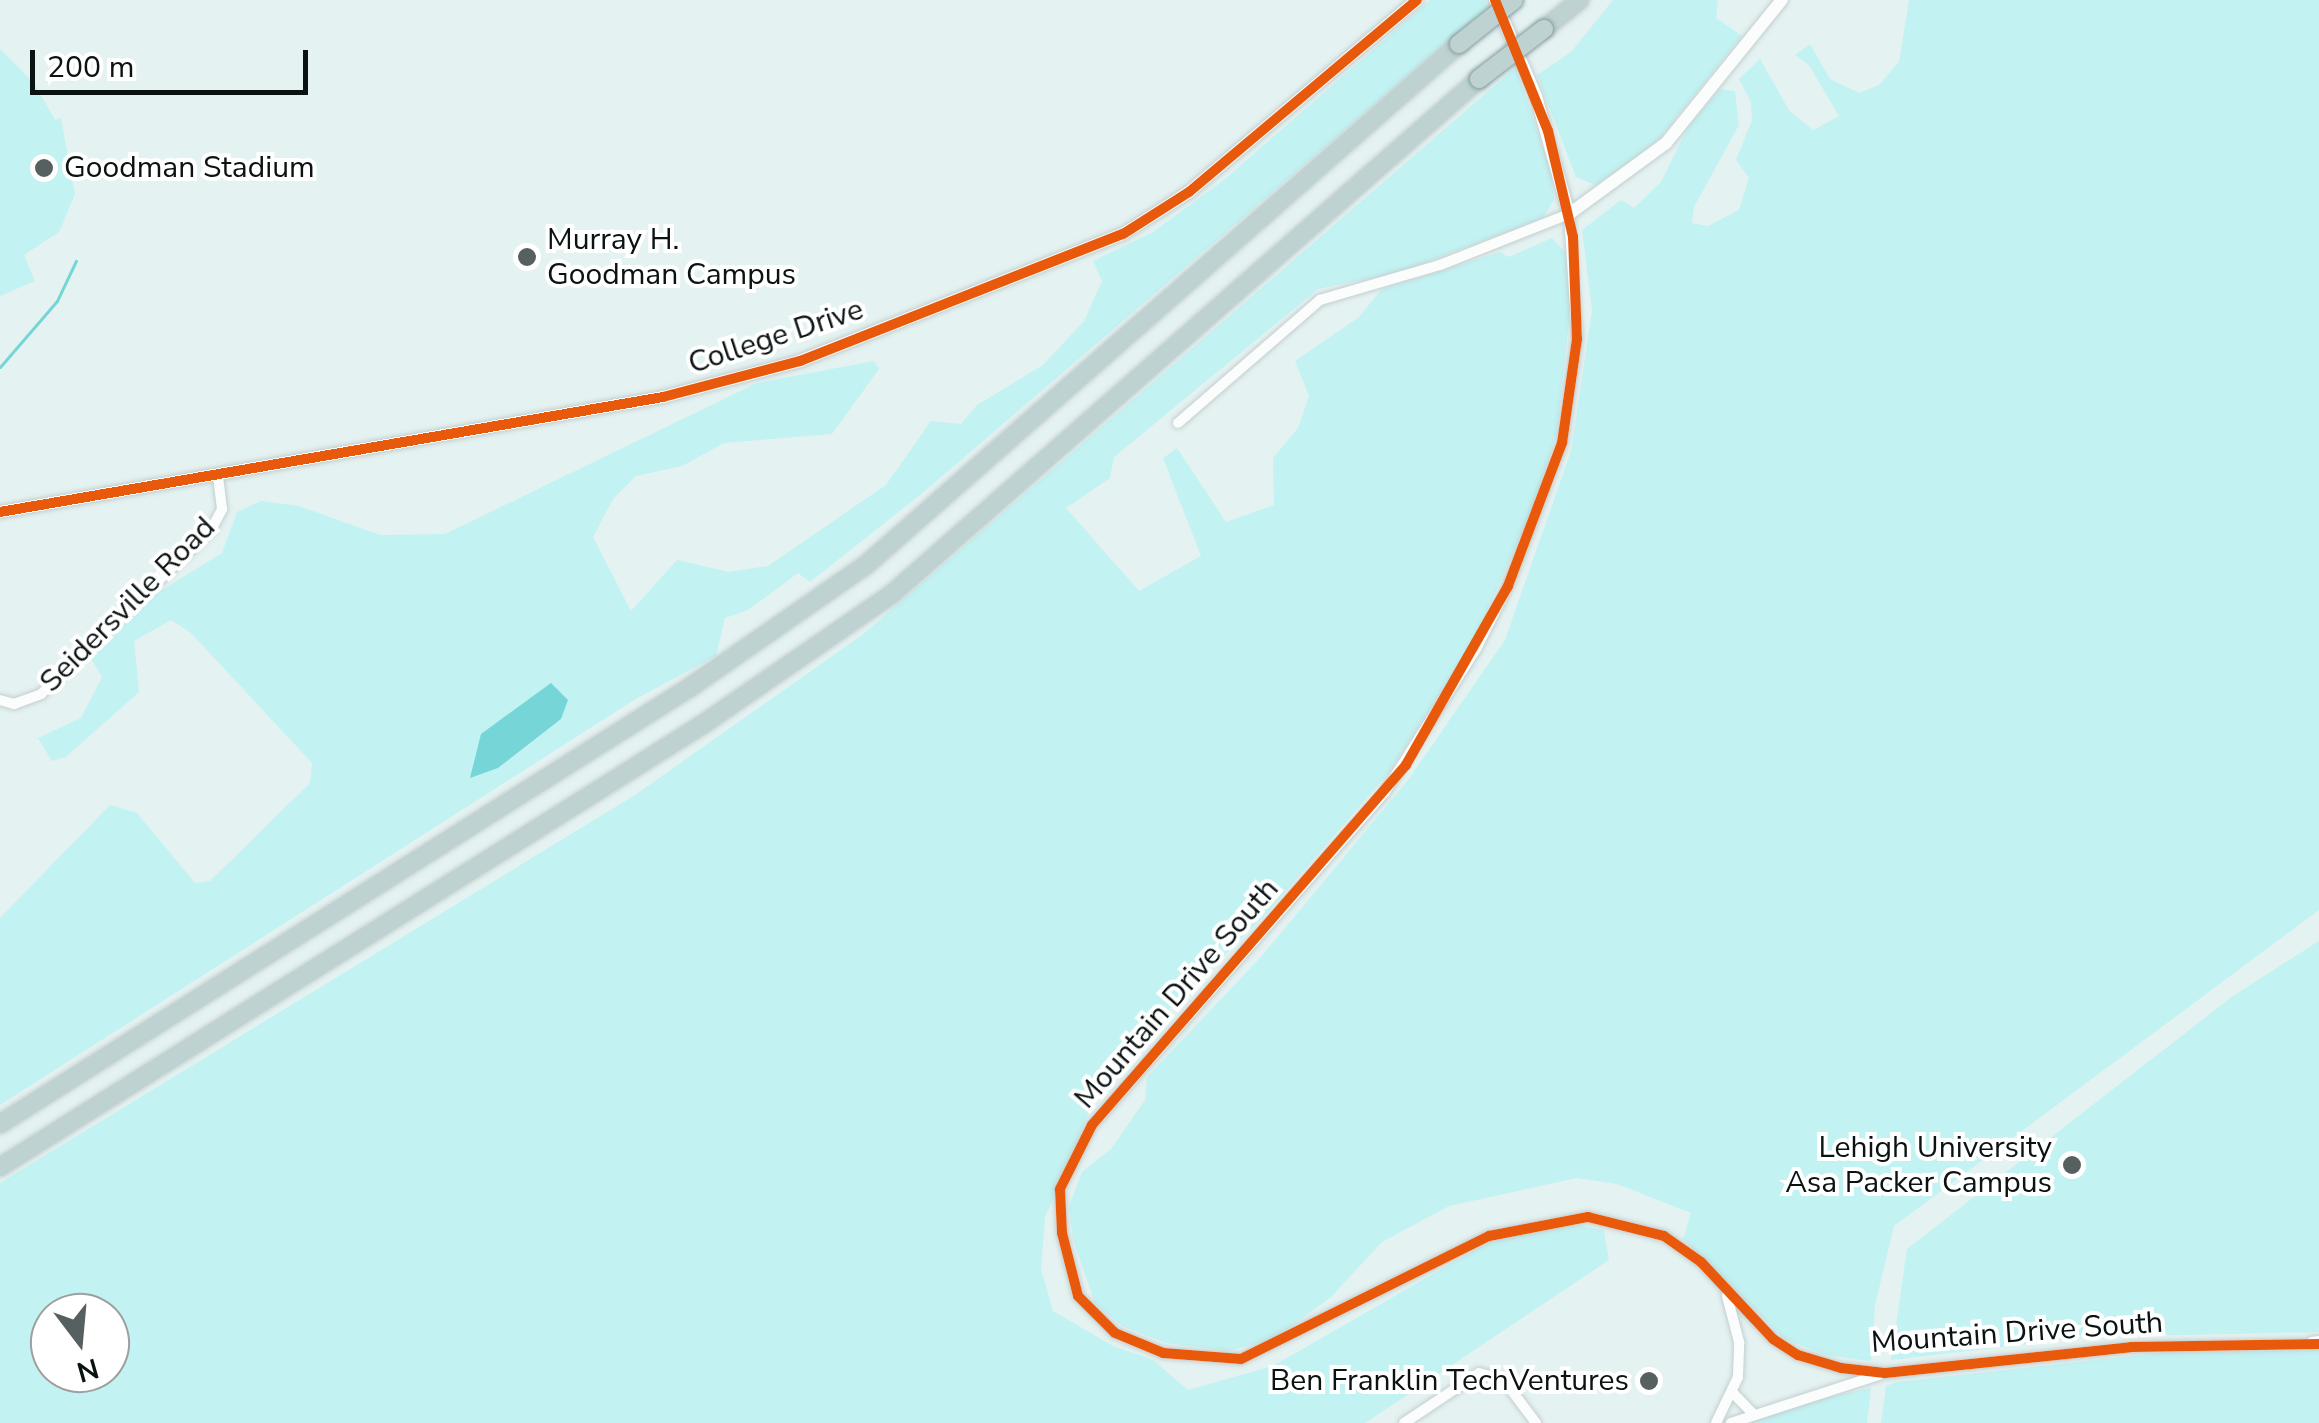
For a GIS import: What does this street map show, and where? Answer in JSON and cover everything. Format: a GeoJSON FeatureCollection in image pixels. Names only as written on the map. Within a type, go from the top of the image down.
{"type":"FeatureCollection","features":[{"type":"Feature","properties":{"kind":"highway"},"geometry":{"type":"LineString","coordinates":[[0,1124],[689,688],[866,565],[1514,0]]}},
{"type":"Feature","properties":{"kind":"highway"},"geometry":{"type":"LineString","coordinates":[[0,1167],[702,725],[892,594],[1479,79],[1580,0]]}},
{"type":"Feature","properties":{"kind":"street","name":"College Drive"},"geometry":{"type":"LineString","coordinates":[[0,512],[731,383],[1088,251],[1189,192],[1417,0]]}},
{"type":"Feature","properties":{"kind":"street","name":"Mountain Drive South"},"geometry":{"type":"LineString","coordinates":[[1496,0],[1536,96],[1569,214],[1577,339],[1562,443],[1508,586],[1444,707],[1396,778],[1092,1125],[1060,1188],[1062,1233],[1078,1296],[1115,1333],[1163,1354],[1241,1359],[1489,1236],[1566,1218],[1622,1221],[1664,1236],[1726,1292],[1753,1323],[1798,1355],[1885,1373],[2132,1347],[2317,1343]]}},
{"type":"Feature","properties":{"kind":"street"},"geometry":{"type":"LineString","coordinates":[[1178,423],[1320,300],[1440,265],[1569,214],[1666,143],[1782,0]]}},
{"type":"Feature","properties":{"kind":"street","name":"Seidersville Road"},"geometry":{"type":"LineString","coordinates":[[0,700],[14,704],[41,694],[211,530],[222,509],[218,476]]}},
{"type":"Feature","properties":{"kind":"street"},"geometry":{"type":"LineString","coordinates":[[1716,1423],[1733,1393],[1739,1342],[1726,1292]]}},
{"type":"Feature","properties":{"kind":"street"},"geometry":{"type":"LineString","coordinates":[[1404,1423],[1480,1373],[1502,1379],[1536,1423]]}},
{"type":"Feature","properties":{"kind":"street"},"geometry":{"type":"LineString","coordinates":[[1731,1423],[1752,1413],[1885,1373]]}},
{"type":"Feature","properties":{"kind":"street"},"geometry":{"type":"LineString","coordinates":[[1733,1393],[1752,1413]]}},
{"type":"Feature","properties":{"kind":"shaded area"},"geometry":{"type":"Polygon","coordinates":[[[1430,0],[1485,0],[1488,7],[925,491],[810,582],[798,573],[748,610],[725,618],[716,656],[634,700],[0,1105],[0,918],[110,805],[137,813],[195,883],[210,881],[310,783],[312,763],[191,633],[171,620],[134,641],[139,692],[66,757],[52,761],[38,738],[81,718],[102,677],[90,657],[149,598],[222,553],[237,512],[261,501],[299,506],[380,535],[445,534],[757,383],[874,361],[879,369],[832,434],[724,443],[682,466],[636,476],[613,499],[593,537],[631,611],[677,560],[729,572],[768,566],[886,485],[931,421],[961,424],[977,405],[1043,365],[1084,321],[1102,281],[1093,261],[1153,232],[1224,180],[1430,0]],[[550,684],[482,734],[471,777],[498,768],[561,719],[550,684]]]}},
{"type":"Feature","properties":{"kind":"shaded area"},"geometry":{"type":"Polygon","coordinates":[[[1613,0],[1718,0],[1716,18],[1742,36],[1648,153],[1595,185],[1576,177],[1537,75],[1571,52],[1613,0]]]}},
{"type":"Feature","properties":{"kind":"shaded area"},"geometry":{"type":"Polygon","coordinates":[[[1909,0],[2319,0],[2319,910],[1894,1226],[1875,1305],[1871,1361],[1825,1355],[1785,1339],[1683,1239],[1691,1213],[1617,1184],[1577,1178],[1449,1206],[1382,1242],[1331,1297],[1274,1339],[1228,1351],[1166,1343],[1122,1326],[1095,1303],[1073,1240],[1069,1206],[1082,1172],[1111,1149],[1145,1100],[1147,1077],[1260,958],[1408,780],[1505,640],[1571,451],[1592,311],[1582,230],[1621,200],[1634,208],[1661,182],[1688,127],[1720,89],[1735,91],[1739,125],[1694,207],[1692,223],[1708,226],[1739,210],[1749,178],[1736,160],[1752,120],[1751,102],[1739,79],[1760,59],[1789,110],[1813,130],[1839,116],[1809,65],[1795,55],[1810,44],[1830,79],[1859,93],[1879,85],[1899,62],[1909,0]]]}},
{"type":"Feature","properties":{"kind":"shaded area","name":"Goodman Stadium"},"geometry":{"type":"Polygon","coordinates":[[[0,49],[34,83],[55,120],[61,118],[75,194],[59,232],[24,255],[35,281],[0,296],[0,49]]]}},
{"type":"Feature","properties":{"kind":"shaded area"},"geometry":{"type":"Polygon","coordinates":[[[1516,67],[1551,172],[1554,200],[1543,218],[1401,272],[1318,289],[1114,457],[1110,478],[1066,508],[1139,591],[1201,556],[1163,458],[1177,448],[1226,522],[1274,505],[1273,458],[1298,428],[1309,396],[1295,361],[1359,317],[1381,290],[1500,252],[1509,257],[1552,238],[1566,253],[1571,303],[1557,431],[1535,503],[1475,638],[1389,772],[1264,916],[1136,1042],[1100,1086],[1045,1218],[1041,1269],[1053,1311],[1113,1346],[1153,1360],[1188,1390],[1273,1366],[1494,1239],[1536,1227],[1577,1225],[1604,1230],[1609,1260],[1365,1423],[0,1423],[0,1183],[635,795],[862,635],[1516,67]]]}},
{"type":"Feature","properties":{"kind":"shaded area"},"geometry":{"type":"Polygon","coordinates":[[[2319,941],[2319,1332],[2088,1337],[1891,1360],[1907,1249],[2233,996],[2319,941]]]}},
{"type":"Feature","properties":{"kind":"shaded area"},"geometry":{"type":"Polygon","coordinates":[[[2319,1350],[2319,1423],[1881,1423],[1886,1386],[1897,1382],[2167,1352],[2319,1350]]]}},
{"type":"Feature","properties":{"kind":"shaded area"},"geometry":{"type":"Polygon","coordinates":[[[1871,1388],[1867,1423],[1749,1423],[1817,1399],[1871,1388]]]}},
{"type":"Feature","properties":{"kind":"water"},"geometry":{"type":"Polygon","coordinates":[[[551,683],[568,700],[561,719],[498,768],[470,778],[481,734],[551,683]]]}},
{"type":"Feature","properties":{"kind":"waterway"},"geometry":{"type":"LineString","coordinates":[[0,367],[57,301],[76,261]]}},
{"type":"Feature","properties":{"kind":"cycle path"},"geometry":{"type":"LineString","coordinates":[[0,512],[663,397],[800,361],[1123,234],[1189,192],[1417,0]]}},
{"type":"Feature","properties":{"kind":"cycle path"},"geometry":{"type":"LineString","coordinates":[[1495,0],[1548,131],[1573,237],[1577,339],[1562,443],[1508,586],[1406,765],[1092,1125],[1060,1189],[1062,1233],[1078,1296],[1115,1333],[1163,1353],[1241,1359],[1489,1236],[1588,1217],[1664,1236],[1701,1262],[1773,1339],[1798,1355],[1841,1368],[1885,1373],[2131,1347],[2319,1344]]}},
{"type":"Feature","properties":{"kind":"place","name":"Goodman Stadium"},"geometry":{"type":"Point","coordinates":[44,168]}},
{"type":"Feature","properties":{"kind":"place","name":"Murray H. Goodman Campus"},"geometry":{"type":"Point","coordinates":[527,257]}},
{"type":"Feature","properties":{"kind":"place","name":"Lehigh University Asa Packer Campus"},"geometry":{"type":"Point","coordinates":[2072,1165]}},
{"type":"Feature","properties":{"kind":"place","name":"Ben Franklin TechVentures"},"geometry":{"type":"Point","coordinates":[1649,1381]}}]}
